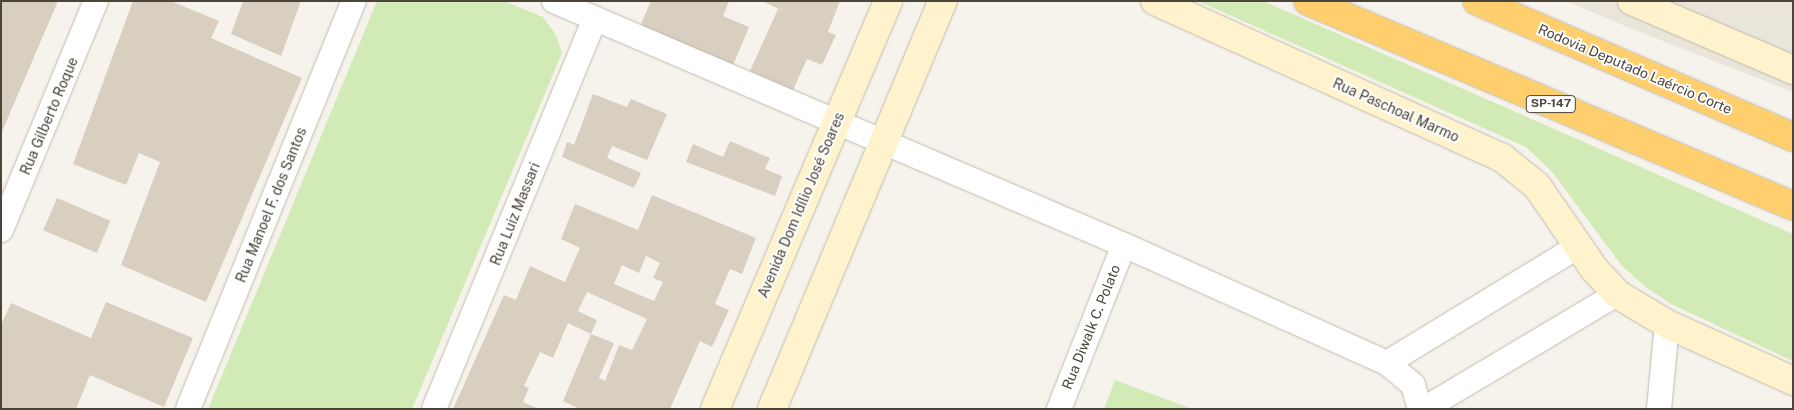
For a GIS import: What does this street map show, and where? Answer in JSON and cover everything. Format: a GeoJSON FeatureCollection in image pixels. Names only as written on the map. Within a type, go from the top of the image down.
{"type":"FeatureCollection","features":[{"type":"Feature","properties":{"kind":"highway","name":"SP-147"},"geometry":{"type":"LineString","coordinates":[[1308,1],[1793,206]]}},
{"type":"Feature","properties":{"kind":"highway","name":"Rodovia Deputado Laércio Corte"},"geometry":{"type":"LineString","coordinates":[[1477,1],[1793,137]]}},
{"type":"Feature","properties":{"kind":"street","name":"Rua Gilberto Roque"},"geometry":{"type":"LineString","coordinates":[[1,230],[96,1]]}},
{"type":"Feature","properties":{"kind":"street","name":"Rua Manoel F. dos Santos"},"geometry":{"type":"LineString","coordinates":[[188,409],[354,1]]}},
{"type":"Feature","properties":{"kind":"street"},"geometry":{"type":"LineString","coordinates":[[554,1],[1124,245],[1387,363],[1413,385],[1422,409],[1618,294]]}},
{"type":"Feature","properties":{"kind":"street","name":"Avenida Dom Idílio José Soares"},"geometry":{"type":"LineString","coordinates":[[715,409],[888,1]]}},
{"type":"Feature","properties":{"kind":"street"},"geometry":{"type":"LineString","coordinates":[[772,409],[943,1]]}},
{"type":"Feature","properties":{"kind":"street","name":"Rua Paschoal Marmo"},"geometry":{"type":"LineString","coordinates":[[1155,1],[1501,157],[1537,186],[1580,245],[1595,270],[1618,294],[1667,324],[1793,381]]}},
{"type":"Feature","properties":{"kind":"street"},"geometry":{"type":"LineString","coordinates":[[1632,1],[1793,70]]}},
{"type":"Feature","properties":{"kind":"street","name":"Rua Luiz Massari"},"geometry":{"type":"LineString","coordinates":[[434,409],[595,19]]}},
{"type":"Feature","properties":{"kind":"street","name":"Rua Diwalk C. Polato"},"geometry":{"type":"LineString","coordinates":[[1059,409],[1124,245]]}},
{"type":"Feature","properties":{"kind":"street"},"geometry":{"type":"LineString","coordinates":[[1387,363],[1580,245]]}},
{"type":"Feature","properties":{"kind":"street"},"geometry":{"type":"LineString","coordinates":[[1659,409],[1667,324]]}},
{"type":"Feature","properties":{"kind":"shaded area"},"geometry":{"type":"Polygon","coordinates":[[[1566,1],[1793,1],[1793,92],[1632,29],[1566,1]]]}},
{"type":"Feature","properties":{"kind":"green space"},"geometry":{"type":"Polygon","coordinates":[[[377,1],[504,1],[543,17],[556,35],[562,53],[412,409],[208,409],[377,1]]]}},
{"type":"Feature","properties":{"kind":"green space"},"geometry":{"type":"Polygon","coordinates":[[[1198,1],[1263,1],[1793,234],[1793,361],[1671,304],[1647,288],[1622,266],[1553,173],[1526,147],[1198,1]]]}},
{"type":"Feature","properties":{"kind":"green space"},"geometry":{"type":"Polygon","coordinates":[[[1115,380],[1192,409],[1104,409],[1115,380]]]}},
{"type":"Feature","properties":{"kind":"building"},"geometry":{"type":"Polygon","coordinates":[[[1,1],[58,1],[1,134],[1,1]]]}},
{"type":"Feature","properties":{"kind":"building"},"geometry":{"type":"Polygon","coordinates":[[[133,1],[171,1],[219,21],[211,38],[302,78],[206,302],[121,265],[160,162],[139,153],[126,185],[73,164],[133,1]]]}},
{"type":"Feature","properties":{"kind":"building"},"geometry":{"type":"Polygon","coordinates":[[[243,1],[301,1],[281,56],[231,34],[243,1]]]}},
{"type":"Feature","properties":{"kind":"building"},"geometry":{"type":"Polygon","coordinates":[[[651,1],[729,1],[723,16],[749,27],[731,70],[638,31],[651,1]]]}},
{"type":"Feature","properties":{"kind":"building"},"geometry":{"type":"Polygon","coordinates":[[[762,1],[840,1],[828,32],[836,35],[822,65],[807,59],[793,90],[750,71],[778,9],[783,11],[762,1]]]}},
{"type":"Feature","properties":{"kind":"building"},"geometry":{"type":"Polygon","coordinates":[[[593,94],[627,107],[631,99],[667,114],[647,160],[612,146],[607,158],[641,173],[634,188],[562,157],[567,142],[574,145],[593,94]]]}},
{"type":"Feature","properties":{"kind":"building"},"geometry":{"type":"Polygon","coordinates":[[[730,141],[770,158],[765,169],[782,176],[775,196],[686,162],[693,144],[723,157],[730,141]]]}},
{"type":"Feature","properties":{"kind":"building"},"geometry":{"type":"Polygon","coordinates":[[[652,195],[756,238],[742,274],[730,269],[715,304],[729,310],[712,347],[700,341],[670,409],[580,409],[563,401],[591,334],[568,323],[553,358],[540,352],[524,386],[529,388],[523,402],[539,409],[453,409],[504,295],[516,300],[530,266],[565,282],[580,248],[561,239],[575,204],[638,230],[652,195]],[[646,256],[639,273],[622,265],[614,284],[654,301],[663,282],[653,278],[660,263],[646,256]],[[587,292],[578,311],[597,320],[591,334],[614,343],[599,378],[605,381],[619,345],[632,350],[647,319],[587,292]]]}},
{"type":"Feature","properties":{"kind":"building"},"geometry":{"type":"Polygon","coordinates":[[[57,198],[110,221],[97,253],[43,230],[57,198]]]}},
{"type":"Feature","properties":{"kind":"building"},"geometry":{"type":"Polygon","coordinates":[[[106,302],[193,338],[164,407],[90,375],[76,409],[1,409],[1,325],[11,303],[91,338],[106,302]]]}}]}
